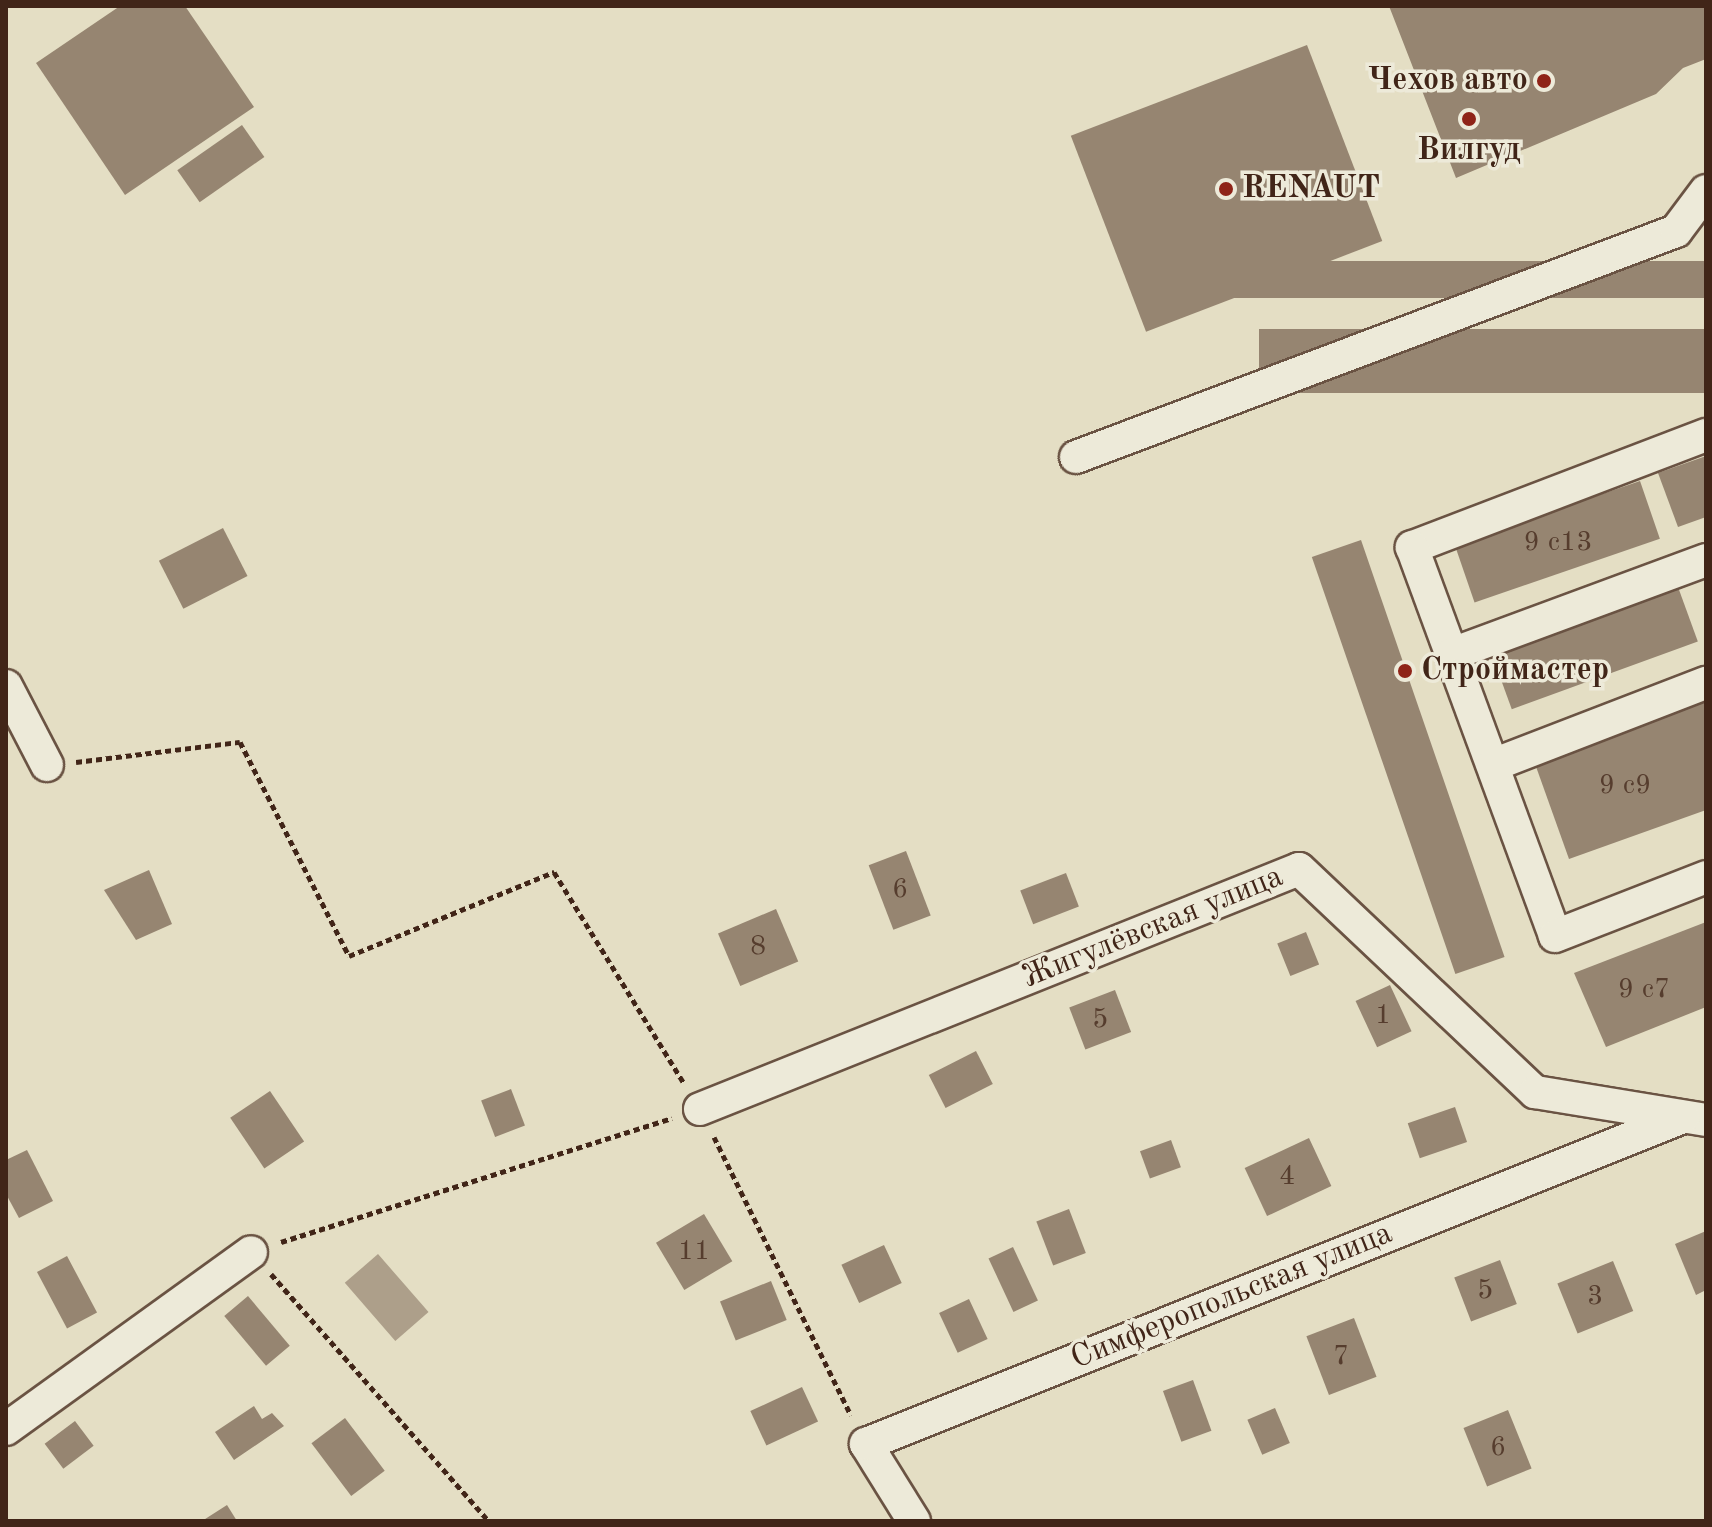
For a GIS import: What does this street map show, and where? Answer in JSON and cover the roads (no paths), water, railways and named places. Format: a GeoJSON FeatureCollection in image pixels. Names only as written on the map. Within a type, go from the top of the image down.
{"type":"FeatureCollection","features":[{"type":"Feature","properties":{"kind":"street"},"geometry":{"type":"LineString","coordinates":[[1076,457],[1676,231],[1706,191]]}},
{"type":"Feature","properties":{"kind":"street"},"geometry":{"type":"LineString","coordinates":[[1706,435],[1412,547],[1555,936],[1706,877]]}},
{"type":"Feature","properties":{"kind":"street"},"geometry":{"type":"LineString","coordinates":[[1452,654],[1706,560]]}},
{"type":"Feature","properties":{"kind":"street"},"geometry":{"type":"LineString","coordinates":[[1493,765],[1706,683]]}},
{"type":"Feature","properties":{"kind":"street"},"geometry":{"type":"LineString","coordinates":[[6,686],[47,765]]}},
{"type":"Feature","properties":{"kind":"street","name":"Жигулёвская улица"},"geometry":{"type":"LineString","coordinates":[[700,1109],[1299,869],[1535,1092],[1694,1118]]}},
{"type":"Feature","properties":{"kind":"street","name":"Симферопольская улица"},"geometry":{"type":"LineString","coordinates":[[914,1521],[866,1444],[1694,1118]]}},
{"type":"Feature","properties":{"kind":"street"},"geometry":{"type":"LineString","coordinates":[[6,1429],[251,1252]]}},
{"type":"Feature","properties":{"kind":"place","name":"Чехов авто"},"geometry":{"type":"Point","coordinates":[1544,81]}},
{"type":"Feature","properties":{"kind":"place","name":"Вилгуд"},"geometry":{"type":"Point","coordinates":[1469,119]}},
{"type":"Feature","properties":{"kind":"place","name":"RENAUT"},"geometry":{"type":"Point","coordinates":[1226,189]}},
{"type":"Feature","properties":{"kind":"place","name":"Строймастер"},"geometry":{"type":"Point","coordinates":[1405,671]}}]}
